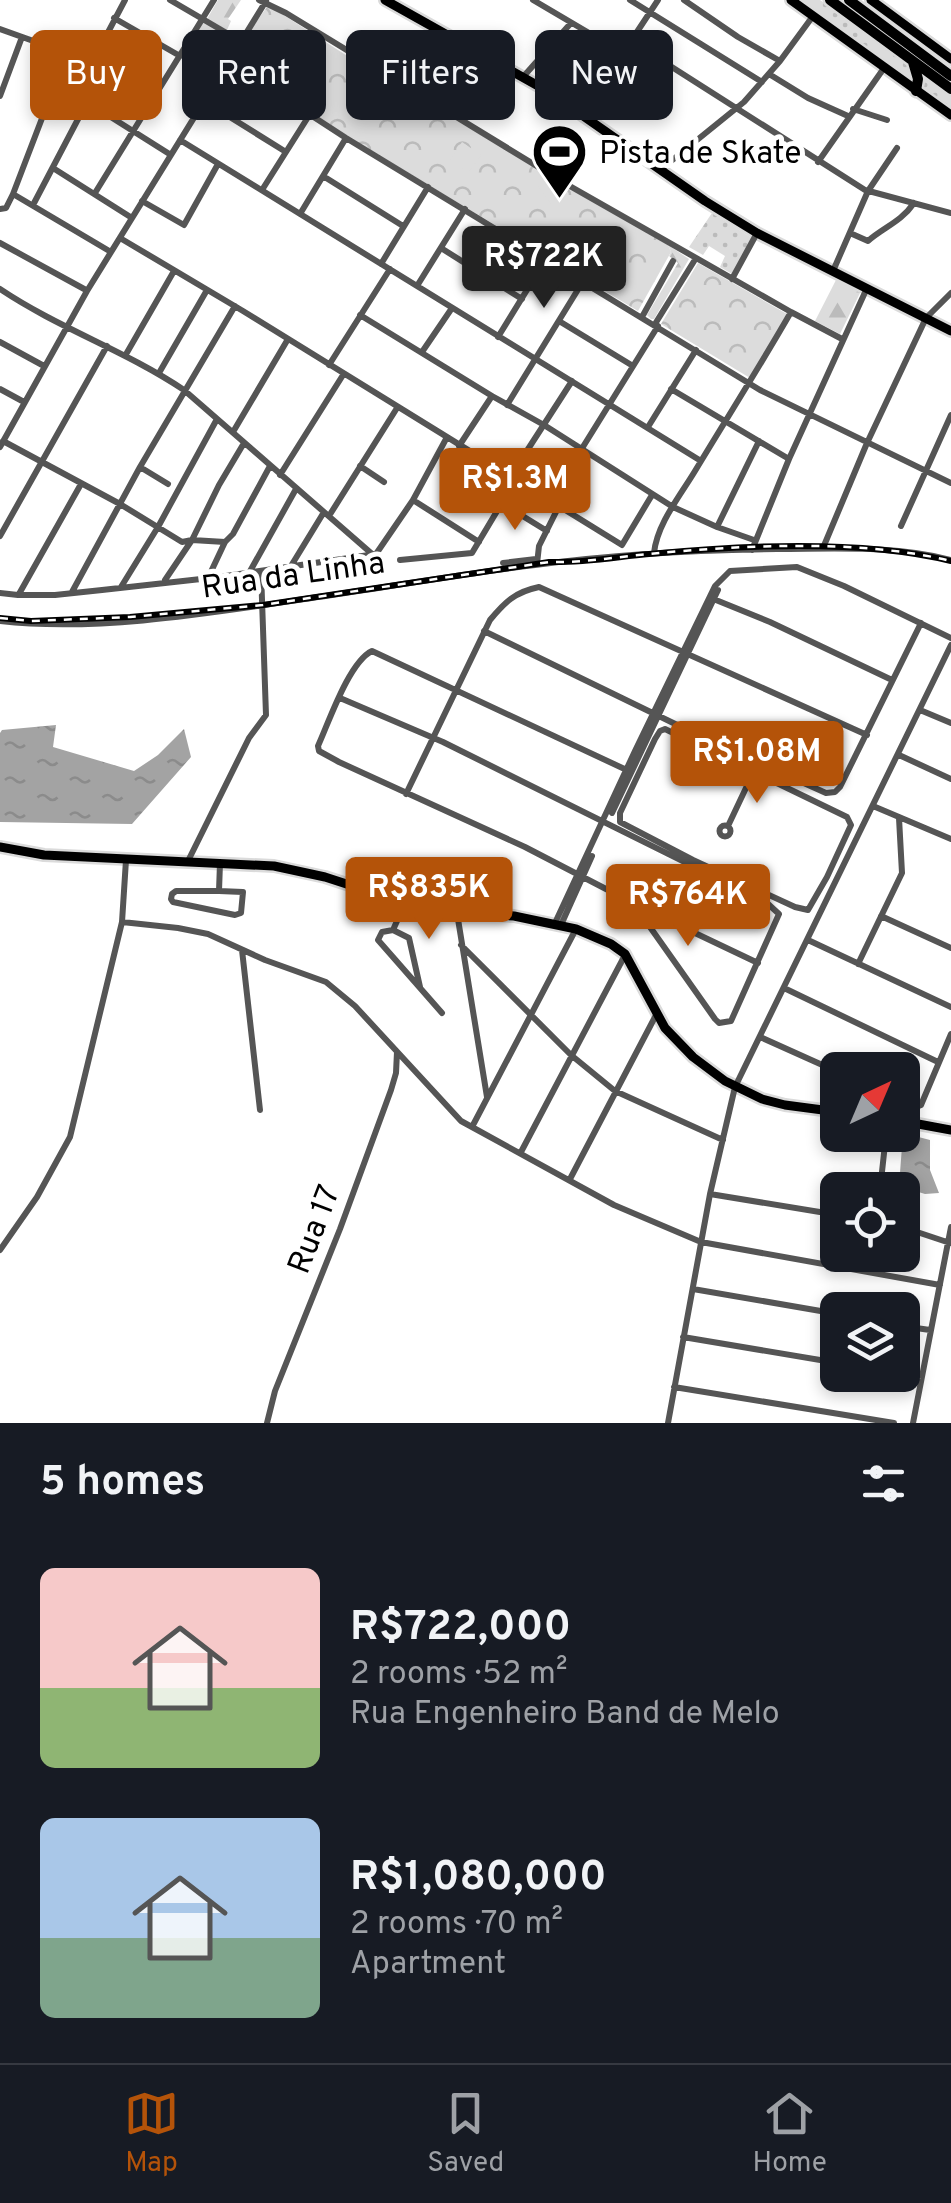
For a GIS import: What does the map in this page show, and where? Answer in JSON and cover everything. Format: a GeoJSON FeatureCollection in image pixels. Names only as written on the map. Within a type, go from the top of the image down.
{"type":"FeatureCollection","features":[{"type":"Feature","properties":{"kind":"highway"},"geometry":{"type":"LineString","coordinates":[[830,0],[951,89]]}},
{"type":"Feature","properties":{"kind":"highway"},"geometry":{"type":"LineString","coordinates":[[849,0],[951,76]]}},
{"type":"Feature","properties":{"kind":"highway"},"geometry":{"type":"LineString","coordinates":[[913,61],[918,79],[916,91]]}},
{"type":"Feature","properties":{"kind":"main road"},"geometry":{"type":"LineString","coordinates":[[385,0],[588,118],[757,233],[951,331]]}},
{"type":"Feature","properties":{"kind":"main road"},"geometry":{"type":"LineString","coordinates":[[792,0],[951,116]]}},
{"type":"Feature","properties":{"kind":"main road"},"geometry":{"type":"LineString","coordinates":[[871,0],[951,59]]}},
{"type":"Feature","properties":{"kind":"main road"},"geometry":{"type":"LineString","coordinates":[[0,847],[44,855],[274,866],[344,882],[434,911],[514,916],[576,929],[625,954],[656,1014],[693,1058],[754,1096],[820,1109]]}},
{"type":"Feature","properties":{"kind":"main road"},"geometry":{"type":"LineString","coordinates":[[920,1125],[951,1130]]}},
{"type":"Feature","properties":{"kind":"street"},"geometry":{"type":"LineString","coordinates":[[108,30],[125,0]]}},
{"type":"Feature","properties":{"kind":"street"},"geometry":{"type":"LineString","coordinates":[[170,0],[222,30]]}},
{"type":"Feature","properties":{"kind":"street"},"geometry":{"type":"LineString","coordinates":[[195,30],[214,0]]}},
{"type":"Feature","properties":{"kind":"street"},"geometry":{"type":"LineString","coordinates":[[248,30],[264,0],[568,185],[842,339]]}},
{"type":"Feature","properties":{"kind":"street"},"geometry":{"type":"LineString","coordinates":[[533,0],[584,30]]}},
{"type":"Feature","properties":{"kind":"street"},"geometry":{"type":"LineString","coordinates":[[630,0],[762,82]]}},
{"type":"Feature","properties":{"kind":"street"},"geometry":{"type":"LineString","coordinates":[[638,30],[658,0]]}},
{"type":"Feature","properties":{"kind":"street"},"geometry":{"type":"LineString","coordinates":[[684,0],[780,61]]}},
{"type":"Feature","properties":{"kind":"street"},"geometry":{"type":"LineString","coordinates":[[660,170],[736,110],[780,61],[812,16]]}},
{"type":"Feature","properties":{"kind":"street"},"geometry":{"type":"LineString","coordinates":[[114,18],[180,56]]}},
{"type":"Feature","properties":{"kind":"street"},"geometry":{"type":"LineString","coordinates":[[523,78],[571,22]]}},
{"type":"Feature","properties":{"kind":"street"},"geometry":{"type":"LineString","coordinates":[[0,29],[30,40]]}},
{"type":"Feature","properties":{"kind":"street"},"geometry":{"type":"LineString","coordinates":[[0,96],[22,37]]}},
{"type":"Feature","properties":{"kind":"street"},"geometry":{"type":"LineString","coordinates":[[162,85],[182,53]]}},
{"type":"Feature","properties":{"kind":"street"},"geometry":{"type":"LineString","coordinates":[[818,162],[884,68]]}},
{"type":"Feature","properties":{"kind":"street"},"geometry":{"type":"LineString","coordinates":[[673,69],[868,191],[951,213]]}},
{"type":"Feature","properties":{"kind":"street"},"geometry":{"type":"LineString","coordinates":[[769,74],[808,98],[887,120]]}},
{"type":"Feature","properties":{"kind":"street"},"geometry":{"type":"LineString","coordinates":[[0,209],[7,207],[42,120]]}},
{"type":"Feature","properties":{"kind":"street"},"geometry":{"type":"LineString","coordinates":[[33,204],[78,120]]}},
{"type":"Feature","properties":{"kind":"street"},"geometry":{"type":"LineString","coordinates":[[115,120],[171,154]]}},
{"type":"Feature","properties":{"kind":"street"},"geometry":{"type":"LineString","coordinates":[[95,193],[141,120]]}},
{"type":"Feature","properties":{"kind":"street"},"geometry":{"type":"LineString","coordinates":[[192,120],[66,326],[1,442],[120,504],[182,542],[225,542]]}},
{"type":"Feature","properties":{"kind":"street"},"geometry":{"type":"LineString","coordinates":[[235,120],[286,152]]}},
{"type":"Feature","properties":{"kind":"street"},"geometry":{"type":"LineString","coordinates":[[262,190],[306,120]]}},
{"type":"Feature","properties":{"kind":"street"},"geometry":{"type":"LineString","coordinates":[[319,120],[750,384],[951,484]]}},
{"type":"Feature","properties":{"kind":"street"},"geometry":{"type":"LineString","coordinates":[[300,214],[346,138]]}},
{"type":"Feature","properties":{"kind":"street"},"geometry":{"type":"LineString","coordinates":[[180,140],[701,461]]}},
{"type":"Feature","properties":{"kind":"street"},"geometry":{"type":"LineString","coordinates":[[832,271],[868,191],[897,148]]}},
{"type":"Feature","properties":{"kind":"street"},"geometry":{"type":"LineString","coordinates":[[142,201],[183,225],[218,164]]}},
{"type":"Feature","properties":{"kind":"street"},"geometry":{"type":"LineString","coordinates":[[53,168],[132,218]]}},
{"type":"Feature","properties":{"kind":"street"},"geometry":{"type":"LineString","coordinates":[[323,176],[403,226]]}},
{"type":"Feature","properties":{"kind":"street"},"geometry":{"type":"LineString","coordinates":[[381,264],[428,187]]}},
{"type":"Feature","properties":{"kind":"street"},"geometry":{"type":"LineString","coordinates":[[13,194],[111,252]]}},
{"type":"Feature","properties":{"kind":"street"},"geometry":{"type":"LineString","coordinates":[[850,233],[868,242],[898,222],[914,203]]}},
{"type":"Feature","properties":{"kind":"street"},"geometry":{"type":"LineString","coordinates":[[417,286],[465,209]]}},
{"type":"Feature","properties":{"kind":"street"},"geometry":{"type":"LineString","coordinates":[[732,279],[757,233]]}},
{"type":"Feature","properties":{"kind":"street"},"geometry":{"type":"LineString","coordinates":[[120,238],[622,546],[652,495]]}},
{"type":"Feature","properties":{"kind":"street"},"geometry":{"type":"LineString","coordinates":[[0,243],[87,291]]}},
{"type":"Feature","properties":{"kind":"street"},"geometry":{"type":"LineString","coordinates":[[441,248],[522,298]]}},
{"type":"Feature","properties":{"kind":"street"},"geometry":{"type":"LineString","coordinates":[[581,450],[696,258]]}},
{"type":"Feature","properties":{"kind":"street"},"geometry":{"type":"LineString","coordinates":[[498,337],[546,259]]}},
{"type":"Feature","properties":{"kind":"street"},"geometry":{"type":"LineString","coordinates":[[642,317],[673,261]]}},
{"type":"Feature","properties":{"kind":"street"},"geometry":{"type":"LineString","coordinates":[[328,365],[390,269]]}},
{"type":"Feature","properties":{"kind":"street"},"geometry":{"type":"LineString","coordinates":[[125,356],[174,271]]}},
{"type":"Feature","properties":{"kind":"street"},"geometry":{"type":"LineString","coordinates":[[507,405],[582,282]]}},
{"type":"Feature","properties":{"kind":"street"},"geometry":{"type":"LineString","coordinates":[[752,550],[867,288]]}},
{"type":"Feature","properties":{"kind":"street"},"geometry":{"type":"LineString","coordinates":[[0,289],[184,390],[372,554]]}},
{"type":"Feature","properties":{"kind":"street"},"geometry":{"type":"LineString","coordinates":[[158,373],[207,290]]}},
{"type":"Feature","properties":{"kind":"street"},"geometry":{"type":"LineString","coordinates":[[823,548],[926,318],[951,293]]}},
{"type":"Feature","properties":{"kind":"street"},"geometry":{"type":"LineString","coordinates":[[71,593],[234,306]]}},
{"type":"Feature","properties":{"kind":"street"},"geometry":{"type":"LineString","coordinates":[[422,352],[452,308]]}},
{"type":"Feature","properties":{"kind":"street"},"geometry":{"type":"LineString","coordinates":[[654,553],[659,533],[673,507],[791,312]]}},
{"type":"Feature","properties":{"kind":"street"},"geometry":{"type":"LineString","coordinates":[[360,315],[673,507],[754,540]]}},
{"type":"Feature","properties":{"kind":"street"},"geometry":{"type":"LineString","coordinates":[[560,320],[633,366]]}},
{"type":"Feature","properties":{"kind":"street"},"geometry":{"type":"LineString","coordinates":[[233,432],[288,339]]}},
{"type":"Feature","properties":{"kind":"street"},"geometry":{"type":"LineString","coordinates":[[0,342],[44,366]]}},
{"type":"Feature","properties":{"kind":"street"},"geometry":{"type":"LineString","coordinates":[[0,536],[107,346]]}},
{"type":"Feature","properties":{"kind":"street"},"geometry":{"type":"LineString","coordinates":[[648,427],[696,350]]}},
{"type":"Feature","properties":{"kind":"street"},"geometry":{"type":"LineString","coordinates":[[280,475],[343,374]]}},
{"type":"Feature","properties":{"kind":"street"},"geometry":{"type":"LineString","coordinates":[[400,560],[469,555],[475,551],[503,504],[512,479],[572,382]]}},
{"type":"Feature","properties":{"kind":"street"},"geometry":{"type":"LineString","coordinates":[[0,389],[24,402]]}},
{"type":"Feature","properties":{"kind":"street"},"geometry":{"type":"LineString","coordinates":[[671,389],[789,459]]}},
{"type":"Feature","properties":{"kind":"street"},"geometry":{"type":"LineString","coordinates":[[459,446],[492,396]]}},
{"type":"Feature","properties":{"kind":"street"},"geometry":{"type":"LineString","coordinates":[[291,566],[396,408]]}},
{"type":"Feature","properties":{"kind":"street"},"geometry":{"type":"LineString","coordinates":[[901,526],[951,415]]}},
{"type":"Feature","properties":{"kind":"street"},"geometry":{"type":"LineString","coordinates":[[121,587],[217,419]]}},
{"type":"Feature","properties":{"kind":"street"},"geometry":{"type":"LineString","coordinates":[[0,593],[71,593],[249,573],[378,552],[413,500],[446,439]]}},
{"type":"Feature","properties":{"kind":"street"},"geometry":{"type":"LineString","coordinates":[[717,527],[759,441]]}},
{"type":"Feature","properties":{"kind":"street"},"geometry":{"type":"LineString","coordinates":[[164,582],[192,540],[244,443]]}},
{"type":"Feature","properties":{"kind":"street"},"geometry":{"type":"LineString","coordinates":[[208,578],[270,466]]}},
{"type":"Feature","properties":{"kind":"street"},"geometry":{"type":"LineString","coordinates":[[360,466],[384,482]]}},
{"type":"Feature","properties":{"kind":"street"},"geometry":{"type":"LineString","coordinates":[[140,467],[168,484]]}},
{"type":"Feature","properties":{"kind":"street"},"geometry":{"type":"LineString","coordinates":[[18,595],[81,484]]}},
{"type":"Feature","properties":{"kind":"street"},"geometry":{"type":"LineString","coordinates":[[249,573],[296,489]]}},
{"type":"Feature","properties":{"kind":"street"},"geometry":{"type":"LineString","coordinates":[[413,500],[479,542]]}},
{"type":"Feature","properties":{"kind":"street"},"geometry":{"type":"LineString","coordinates":[[503,504],[546,530]]}},
{"type":"Feature","properties":{"kind":"street"},"geometry":{"type":"LineString","coordinates":[[502,563],[536,562],[558,508]]}},
{"type":"Feature","properties":{"kind":"street","name":"Rua da Linha"},"geometry":{"type":"LineString","coordinates":[[0,620],[30,624],[136,620],[262,605],[536,562],[654,553],[823,548],[914,552],[951,560]]}},
{"type":"Feature","properties":{"kind":"street"},"geometry":{"type":"LineString","coordinates":[[558,924],[712,598],[730,571],[797,566],[921,623],[951,641],[948,660],[735,1087],[710,1194],[668,1423]]}},
{"type":"Feature","properties":{"kind":"street"},"geometry":{"type":"LineString","coordinates":[[188,861],[249,738],[266,715],[261,571]]}},
{"type":"Feature","properties":{"kind":"street"},"geometry":{"type":"LineString","coordinates":[[406,794],[490,620],[508,599],[524,590],[539,588],[866,735]]}},
{"type":"Feature","properties":{"kind":"street"},"geometry":{"type":"LineString","coordinates":[[712,598],[892,680]]}},
{"type":"Feature","properties":{"kind":"street"},"geometry":{"type":"LineString","coordinates":[[484,632],[826,793],[840,787],[921,623]]}},
{"type":"Feature","properties":{"kind":"street"},"geometry":{"type":"LineString","coordinates":[[629,771],[372,652],[361,656],[318,746],[319,751],[406,794],[525,847],[758,963]]}},
{"type":"Feature","properties":{"kind":"street"},"geometry":{"type":"LineString","coordinates":[[340,698],[434,738],[767,903],[779,914],[731,1021],[719,1023],[633,903]]}},
{"type":"Feature","properties":{"kind":"street"},"geometry":{"type":"LineString","coordinates":[[920,710],[951,723]]}},
{"type":"Feature","properties":{"kind":"street"},"geometry":{"type":"LineString","coordinates":[[665,728],[754,771],[849,818],[850,828],[806,911],[632,830],[618,819],[658,733],[665,728]]}},
{"type":"Feature","properties":{"kind":"street"},"geometry":{"type":"LineString","coordinates":[[899,755],[951,778]]}},
{"type":"Feature","properties":{"kind":"street"},"geometry":{"type":"LineString","coordinates":[[728,826],[754,771]]}},
{"type":"Feature","properties":{"kind":"street"},"geometry":{"type":"LineString","coordinates":[[873,806],[951,840]]}},
{"type":"Feature","properties":{"kind":"street"},"geometry":{"type":"LineString","coordinates":[[858,964],[902,870],[899,818]]}},
{"type":"Feature","properties":{"kind":"street"},"geometry":{"type":"LineString","coordinates":[[0,1250],[37,1198],[70,1137],[122,922],[126,860]]}},
{"type":"Feature","properties":{"kind":"street"},"geometry":{"type":"LineString","coordinates":[[219,891],[220,864]]}},
{"type":"Feature","properties":{"kind":"street"},"geometry":{"type":"LineString","coordinates":[[827,877],[837,881]]}},
{"type":"Feature","properties":{"kind":"street"},"geometry":{"type":"LineString","coordinates":[[176,891],[219,891],[243,892],[241,913],[235,916],[171,901],[176,891]]}},
{"type":"Feature","properties":{"kind":"street"},"geometry":{"type":"LineString","coordinates":[[392,930],[404,903]]}},
{"type":"Feature","properties":{"kind":"street"},"geometry":{"type":"LineString","coordinates":[[457,912],[487,1097]]}},
{"type":"Feature","properties":{"kind":"street"},"geometry":{"type":"LineString","coordinates":[[881,916],[951,948]]}},
{"type":"Feature","properties":{"kind":"street"},"geometry":{"type":"LineString","coordinates":[[122,922],[208,934],[326,982],[354,1006],[456,1117],[614,1205],[702,1242],[940,1285]]}},
{"type":"Feature","properties":{"kind":"street"},"geometry":{"type":"LineString","coordinates":[[472,1128],[576,929]]}},
{"type":"Feature","properties":{"kind":"street"},"geometry":{"type":"LineString","coordinates":[[420,988],[409,938],[392,930],[382,932],[379,943],[442,1013]]}},
{"type":"Feature","properties":{"kind":"street"},"geometry":{"type":"LineString","coordinates":[[808,940],[951,1008]]}},
{"type":"Feature","properties":{"kind":"street"},"geometry":{"type":"LineString","coordinates":[[461,945],[571,1056],[615,1092],[723,1140]]}},
{"type":"Feature","properties":{"kind":"street"},"geometry":{"type":"LineString","coordinates":[[242,948],[260,1110]]}},
{"type":"Feature","properties":{"kind":"street"},"geometry":{"type":"LineString","coordinates":[[522,1152],[625,954]]}},
{"type":"Feature","properties":{"kind":"street"},"geometry":{"type":"LineString","coordinates":[[784,988],[938,1062]]}},
{"type":"Feature","properties":{"kind":"street"},"geometry":{"type":"LineString","coordinates":[[570,1179],[656,1014]]}},
{"type":"Feature","properties":{"kind":"street"},"geometry":{"type":"LineString","coordinates":[[920,1105],[951,1034]]}},
{"type":"Feature","properties":{"kind":"street"},"geometry":{"type":"LineString","coordinates":[[760,1037],[820,1064]]}},
{"type":"Feature","properties":{"kind":"street","name":"Rua 17"},"geometry":{"type":"LineString","coordinates":[[267,1423],[391,1090],[397,1051]]}},
{"type":"Feature","properties":{"kind":"street"},"geometry":{"type":"LineString","coordinates":[[710,1194],[820,1213]]}},
{"type":"Feature","properties":{"kind":"street"},"geometry":{"type":"LineString","coordinates":[[913,1423],[951,1227]]}},
{"type":"Feature","properties":{"kind":"street"},"geometry":{"type":"LineString","coordinates":[[920,1231],[950,1243]]}},
{"type":"Feature","properties":{"kind":"street"},"geometry":{"type":"LineString","coordinates":[[692,1289],[820,1311]]}},
{"type":"Feature","properties":{"kind":"street"},"geometry":{"type":"LineString","coordinates":[[920,1329],[930,1330]]}},
{"type":"Feature","properties":{"kind":"street"},"geometry":{"type":"LineString","coordinates":[[684,1337],[820,1359]]}},
{"type":"Feature","properties":{"kind":"street"},"geometry":{"type":"LineString","coordinates":[[674,1387],[894,1423]]}},
{"type":"Feature","properties":{"kind":"green space"},"geometry":{"type":"Polygon","coordinates":[[[218,0],[241,0],[228,19],[231,21],[227,30],[207,19],[218,0]]]}},
{"type":"Feature","properties":{"kind":"green space"},"geometry":{"type":"Polygon","coordinates":[[[800,0],[820,0],[951,95],[951,111],[800,0]]]}},
{"type":"Feature","properties":{"kind":"green space"},"geometry":{"type":"Polygon","coordinates":[[[268,5],[307,30],[252,30],[268,5]]]}},
{"type":"Feature","properties":{"kind":"green space"},"geometry":{"type":"Polygon","coordinates":[[[203,22],[217,30],[198,30],[203,22]]]}},
{"type":"Feature","properties":{"kind":"green space"},"geometry":{"type":"Polygon","coordinates":[[[326,42],[346,55],[346,120],[456,120],[668,245],[671,252],[638,311],[323,120],[326,42]]]}},
{"type":"Feature","properties":{"kind":"green space"},"geometry":{"type":"Polygon","coordinates":[[[462,142],[481,155],[469,172],[450,160],[462,142]]]}},
{"type":"Feature","properties":{"kind":"green space","name":"Pista de Skate"},"geometry":{"type":"Polygon","coordinates":[[[540,182],[566,196],[577,207],[576,214],[566,217],[551,204],[538,186],[540,182]]]}},
{"type":"Feature","properties":{"kind":"green space"},"geometry":{"type":"Polygon","coordinates":[[[712,213],[752,238],[732,274],[720,267],[725,256],[709,246],[703,255],[689,247],[712,213]]]}},
{"type":"Feature","properties":{"kind":"green space"},"geometry":{"type":"Polygon","coordinates":[[[668,245],[689,259],[651,319],[647,315],[678,263],[669,256],[668,245]]]}},
{"type":"Feature","properties":{"kind":"green space"},"geometry":{"type":"Polygon","coordinates":[[[698,263],[787,314],[750,378],[661,324],[698,263]]]}},
{"type":"Feature","properties":{"kind":"green space"},"geometry":{"type":"Polygon","coordinates":[[[836,280],[861,291],[840,334],[815,321],[836,280]]]}},
{"type":"Feature","properties":{"kind":"water"},"geometry":{"type":"Polygon","coordinates":[[[56,725],[53,747],[134,771],[158,755],[184,729],[191,757],[132,824],[0,822],[0,733],[56,725]]]}},
{"type":"Feature","properties":{"kind":"water"},"geometry":{"type":"Polygon","coordinates":[[[920,1137],[930,1140],[930,1170],[939,1193],[920,1192],[920,1172],[900,1172],[902,1152],[920,1152],[920,1137]]]}},
{"type":"Feature","properties":{"kind":"railway"},"geometry":{"type":"LineString","coordinates":[[0,618],[31,621],[130,617],[263,605],[549,562],[722,548],[879,549],[951,561]]}},
{"type":"Feature","properties":{"kind":"place","name":"Pista de Skate"},"geometry":{"type":"Point","coordinates":[560,201]}}]}
